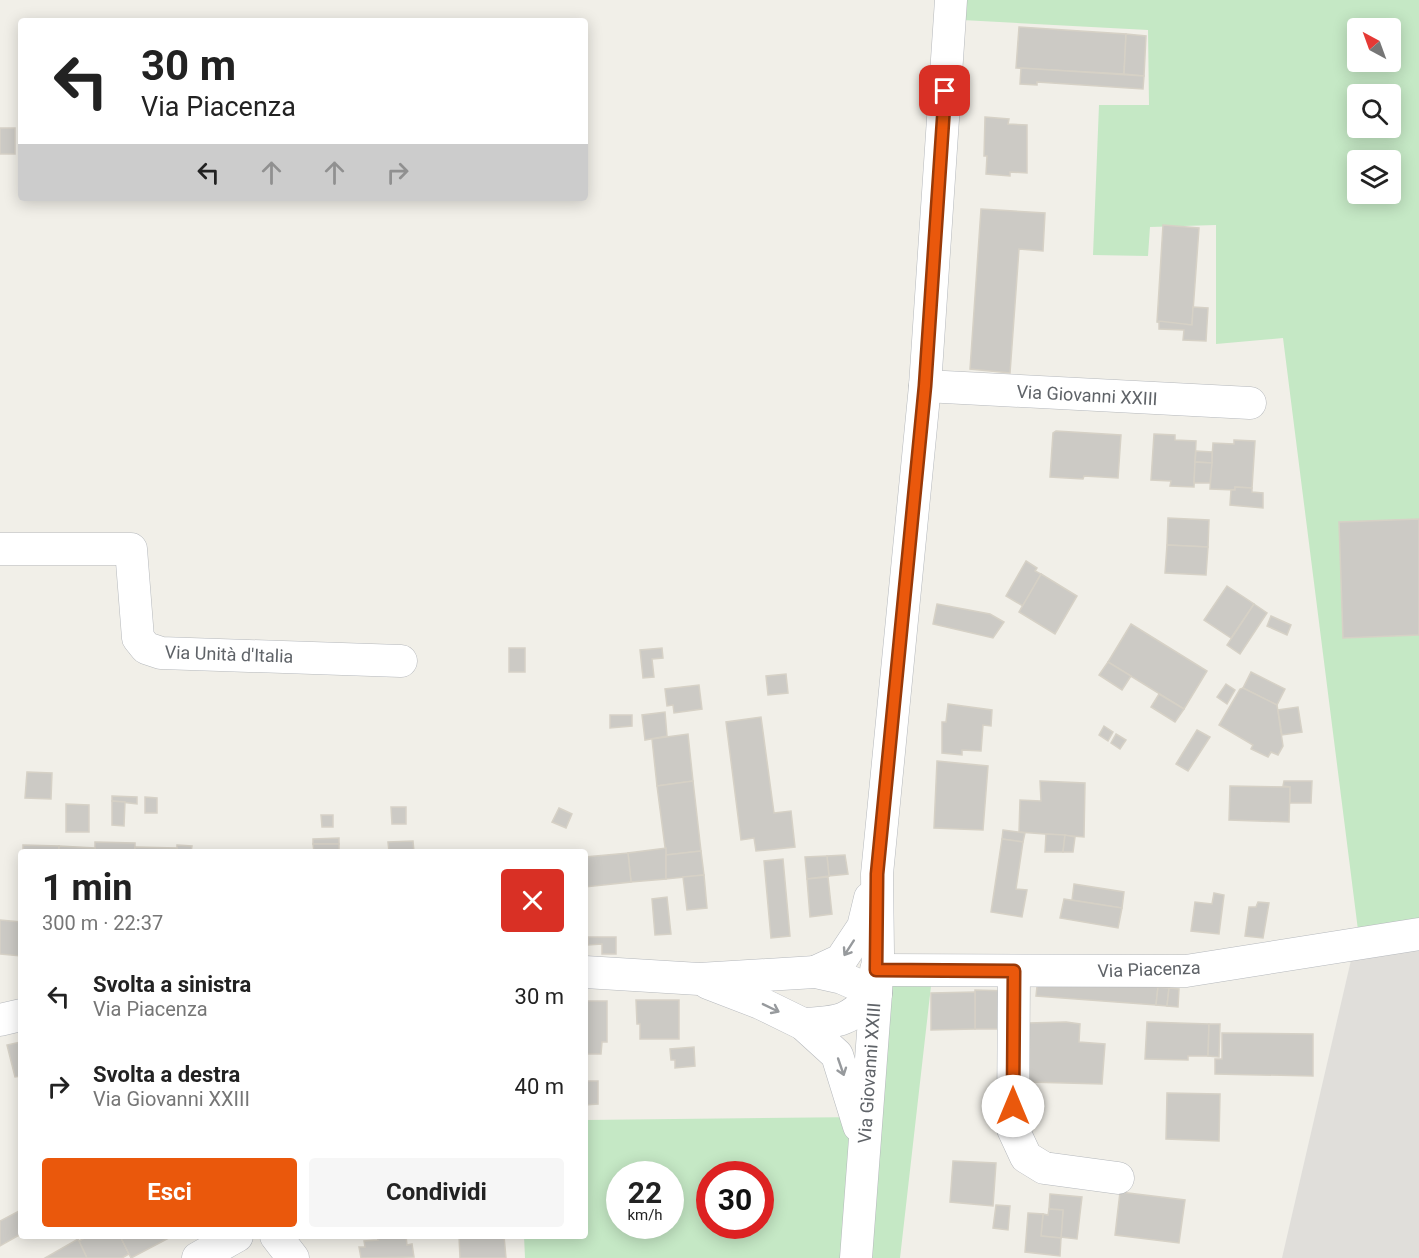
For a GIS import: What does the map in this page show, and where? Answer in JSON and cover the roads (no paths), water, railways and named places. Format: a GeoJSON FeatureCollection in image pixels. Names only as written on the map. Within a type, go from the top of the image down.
{"type":"FeatureCollection","features":[{"type":"Feature","properties":{"kind":"street","name":"Via Giovanni XXIII"},"geometry":{"type":"LineString","coordinates":[[856,1258],[876,981],[877,874],[925,386],[951,0]]}},
{"type":"Feature","properties":{"kind":"street","name":"Via Giovanni XXIII"},"geometry":{"type":"LineString","coordinates":[[925,386],[1250,403]]}},
{"type":"Feature","properties":{"kind":"street","name":"Via Unità d'Italia"},"geometry":{"type":"LineString","coordinates":[[0,549],[131,549],[138,638],[146,648],[161,653],[401,661]]}},
{"type":"Feature","properties":{"kind":"street"},"geometry":{"type":"LineString","coordinates":[[815,972],[841,960],[862,927],[877,874]]}},
{"type":"Feature","properties":{"kind":"street","name":"Via Piacenza"},"geometry":{"type":"LineString","coordinates":[[876,981],[1014,971],[1186,971],[1419,934]]}},
{"type":"Feature","properties":{"kind":"street"},"geometry":{"type":"LineString","coordinates":[[1014,971],[1013,1129],[1026,1157],[1044,1168],[1118,1178]]}},
{"type":"Feature","properties":{"kind":"street"},"geometry":{"type":"LineString","coordinates":[[588,972],[699,979],[815,972],[842,978],[876,981],[857,1011],[836,1022],[803,1024]]}},
{"type":"Feature","properties":{"kind":"street"},"geometry":{"type":"LineString","coordinates":[[699,979],[760,1003],[803,1024],[837,1055],[864,1145]]}},
{"type":"Feature","properties":{"kind":"street"},"geometry":{"type":"LineString","coordinates":[[0,1020],[18,1016]]}},
{"type":"Feature","properties":{"kind":"street"},"geometry":{"type":"LineString","coordinates":[[198,1258],[232,1239]]}},
{"type":"Feature","properties":{"kind":"street"},"geometry":{"type":"LineString","coordinates":[[278,1239],[293,1258]]}}]}
